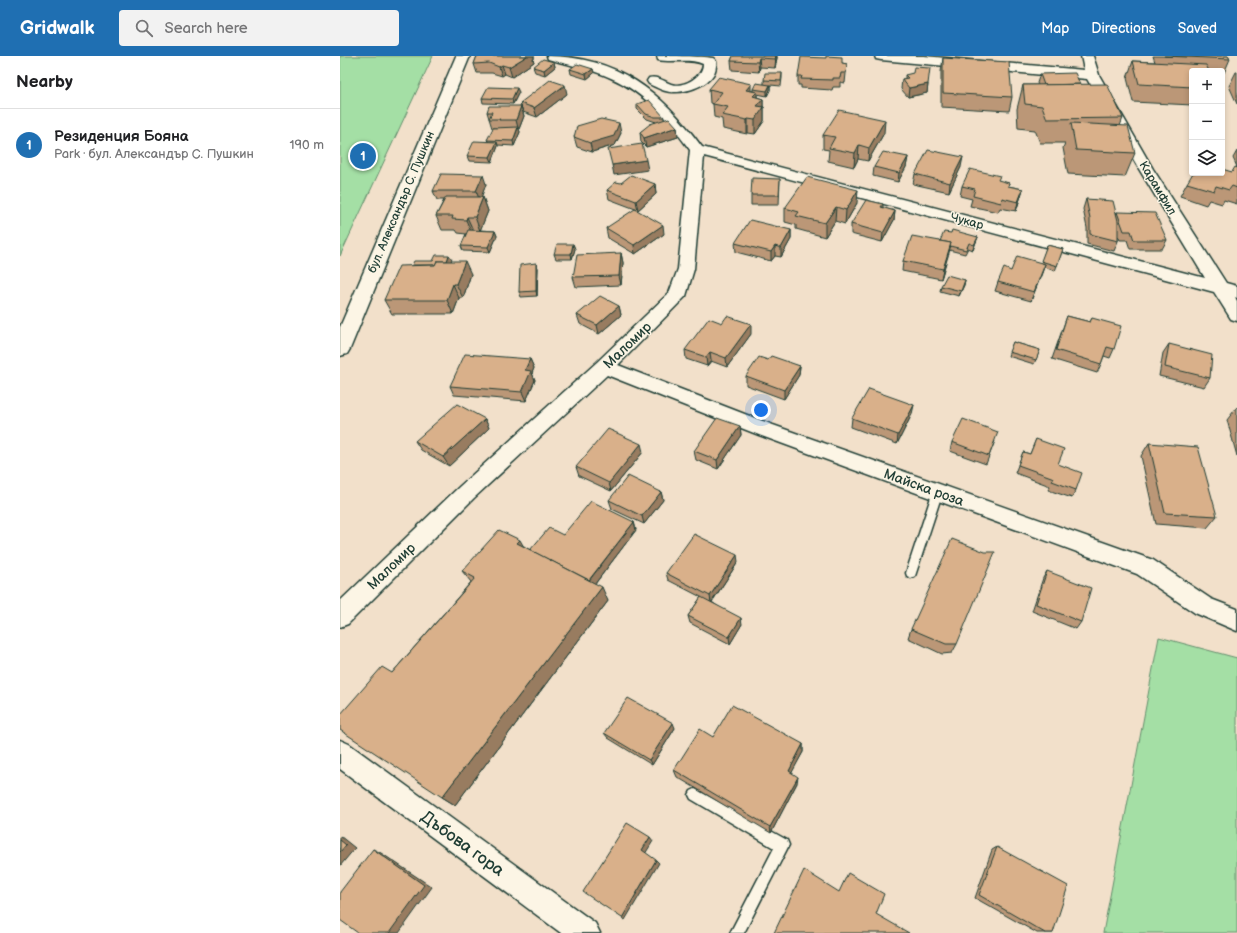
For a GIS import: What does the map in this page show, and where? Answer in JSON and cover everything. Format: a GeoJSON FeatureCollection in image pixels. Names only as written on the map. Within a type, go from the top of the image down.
{"type":"FeatureCollection","features":[{"type":"Feature","properties":{"kind":"main road","name":"бул. Александър С. Пушкин"},"geometry":{"type":"LineString","coordinates":[[340,349],[463,56]]}},
{"type":"Feature","properties":{"kind":"street"},"geometry":{"type":"LineString","coordinates":[[553,56],[605,71],[632,84],[649,87],[669,88],[681,88],[698,82],[707,73],[710,62],[706,59],[663,57],[660,72],[649,87]]}},
{"type":"Feature","properties":{"kind":"street"},"geometry":{"type":"LineString","coordinates":[[881,56],[1092,75]]}},
{"type":"Feature","properties":{"kind":"street","name":"Карамфил"},"geometry":{"type":"LineString","coordinates":[[1087,56],[1092,75],[1146,168],[1237,315]]}},
{"type":"Feature","properties":{"kind":"street"},"geometry":{"type":"LineString","coordinates":[[649,87],[697,150]]}},
{"type":"Feature","properties":{"kind":"street","name":"Чукар"},"geometry":{"type":"LineString","coordinates":[[697,150],[1237,292]]}},
{"type":"Feature","properties":{"kind":"street","name":"Маломир"},"geometry":{"type":"LineString","coordinates":[[340,616],[467,492],[604,367],[677,296],[686,269],[697,150]]}},
{"type":"Feature","properties":{"kind":"street","name":"Майска роза"},"geometry":{"type":"LineString","coordinates":[[604,367],[766,430],[1145,567],[1204,606],[1237,620]]}},
{"type":"Feature","properties":{"kind":"street","name":"Дъбова гора"},"geometry":{"type":"LineString","coordinates":[[340,753],[585,933]]}},
{"type":"Feature","properties":{"kind":"lane"},"geometry":{"type":"LineString","coordinates":[[910,573],[938,491]]}},
{"type":"Feature","properties":{"kind":"lane"},"geometry":{"type":"LineString","coordinates":[[695,795],[782,845],[737,933]]}},
{"type":"Feature","properties":{"kind":"green space"},"geometry":{"type":"Polygon","coordinates":[[[340,56],[433,56],[340,256],[340,56]]]}},
{"type":"Feature","properties":{"kind":"green space"},"geometry":{"type":"Polygon","coordinates":[[[1159,637],[1237,658],[1237,933],[1103,933],[1159,637]]]}},
{"type":"Feature","properties":{"kind":"building"},"geometry":{"type":"Polygon","coordinates":[[[477,56],[527,56],[509,67],[502,65],[499,67],[489,63],[474,64],[477,56]]]}},
{"type":"Feature","properties":{"kind":"building"},"geometry":{"type":"Polygon","coordinates":[[[733,56],[776,56],[775,59],[759,58],[758,62],[731,61],[733,56]]]}},
{"type":"Feature","properties":{"kind":"building"},"geometry":{"type":"Polygon","coordinates":[[[826,56],[842,57],[842,63],[847,64],[846,73],[841,73],[840,78],[833,78],[833,80],[801,79],[802,76],[798,76],[801,57],[826,58],[826,56]]]}},
{"type":"Feature","properties":{"kind":"building"},"geometry":{"type":"Polygon","coordinates":[[[1164,56],[1228,56],[1230,59],[1164,56]]]}},
{"type":"Feature","properties":{"kind":"building"},"geometry":{"type":"Polygon","coordinates":[[[943,58],[1009,62],[1012,97],[943,93],[943,58]]]}},
{"type":"Feature","properties":{"kind":"building"},"geometry":{"type":"Polygon","coordinates":[[[543,59],[554,62],[544,70],[533,67],[543,59]]]}},
{"type":"Feature","properties":{"kind":"building"},"geometry":{"type":"Polygon","coordinates":[[[1133,61],[1206,65],[1208,68],[1189,68],[1189,87],[1139,84],[1133,61]]]}},
{"type":"Feature","properties":{"kind":"building"},"geometry":{"type":"Polygon","coordinates":[[[577,64],[593,69],[586,74],[570,69],[577,64]]]}},
{"type":"Feature","properties":{"kind":"building"},"geometry":{"type":"Polygon","coordinates":[[[914,67],[930,68],[928,84],[909,88],[902,79],[908,78],[905,75],[913,73],[914,67]]]}},
{"type":"Feature","properties":{"kind":"building"},"geometry":{"type":"Polygon","coordinates":[[[765,73],[782,73],[781,81],[764,80],[765,73]]]}},
{"type":"Feature","properties":{"kind":"building"},"geometry":{"type":"Polygon","coordinates":[[[1075,73],[1080,84],[1044,85],[1040,74],[1075,73]]]}},
{"type":"Feature","properties":{"kind":"building"},"geometry":{"type":"Polygon","coordinates":[[[719,77],[751,84],[746,90],[757,92],[753,96],[763,99],[757,106],[764,107],[755,120],[722,115],[728,107],[713,104],[722,92],[709,89],[719,77]]]}},
{"type":"Feature","properties":{"kind":"building"},"geometry":{"type":"Polygon","coordinates":[[[550,80],[565,85],[534,108],[520,103],[550,80]]]}},
{"type":"Feature","properties":{"kind":"building"},"geometry":{"type":"Polygon","coordinates":[[[756,83],[770,85],[767,91],[753,89],[756,83]]]}},
{"type":"Feature","properties":{"kind":"building"},"geometry":{"type":"Polygon","coordinates":[[[1107,84],[1123,118],[1047,119],[1042,106],[1025,104],[1023,85],[1107,84]]]}},
{"type":"Feature","properties":{"kind":"building"},"geometry":{"type":"Polygon","coordinates":[[[488,87],[517,88],[512,99],[482,98],[488,87]]]}},
{"type":"Feature","properties":{"kind":"building"},"geometry":{"type":"Polygon","coordinates":[[[649,100],[664,117],[655,117],[646,114],[637,104],[649,100]]]}},
{"type":"Feature","properties":{"kind":"building"},"geometry":{"type":"Polygon","coordinates":[[[489,106],[521,106],[516,120],[499,120],[500,119],[489,119],[492,112],[487,112],[489,106]]]}},
{"type":"Feature","properties":{"kind":"building"},"geometry":{"type":"Polygon","coordinates":[[[839,110],[885,120],[869,148],[859,145],[855,153],[829,148],[835,137],[823,135],[839,110]]]}},
{"type":"Feature","properties":{"kind":"building"},"geometry":{"type":"Polygon","coordinates":[[[669,118],[677,127],[644,138],[640,132],[650,124],[669,118]]]}},
{"type":"Feature","properties":{"kind":"building"},"geometry":{"type":"Polygon","coordinates":[[[601,119],[619,123],[614,136],[590,143],[574,137],[577,126],[601,119]]]}},
{"type":"Feature","properties":{"kind":"building"},"geometry":{"type":"Polygon","coordinates":[[[1071,123],[1128,126],[1135,153],[1076,150],[1071,123]]]}},
{"type":"Feature","properties":{"kind":"building"},"geometry":{"type":"Polygon","coordinates":[[[518,127],[513,141],[487,140],[493,128],[518,127]]]}},
{"type":"Feature","properties":{"kind":"building"},"geometry":{"type":"Polygon","coordinates":[[[474,141],[497,142],[490,157],[467,156],[474,141]]]}},
{"type":"Feature","properties":{"kind":"building"},"geometry":{"type":"Polygon","coordinates":[[[642,144],[646,160],[612,165],[608,149],[642,144]]]}},
{"type":"Feature","properties":{"kind":"building"},"geometry":{"type":"Polygon","coordinates":[[[928,150],[963,157],[950,183],[915,174],[928,150]]]}},
{"type":"Feature","properties":{"kind":"building"},"geometry":{"type":"Polygon","coordinates":[[[883,152],[908,157],[899,173],[874,167],[883,152]]]}},
{"type":"Feature","properties":{"kind":"building"},"geometry":{"type":"Polygon","coordinates":[[[1235,167],[1237,168],[1237,188],[1232,186],[1229,190],[1216,186],[1214,191],[1187,183],[1191,176],[1225,176],[1225,170],[1232,172],[1235,167]]]}},
{"type":"Feature","properties":{"kind":"building"},"geometry":{"type":"Polygon","coordinates":[[[970,169],[1000,176],[998,180],[1009,183],[1008,186],[1023,189],[1018,202],[1002,198],[1001,203],[973,196],[975,189],[962,186],[970,169]]]}},
{"type":"Feature","properties":{"kind":"building"},"geometry":{"type":"Polygon","coordinates":[[[441,174],[483,175],[476,191],[433,191],[441,174]]]}},
{"type":"Feature","properties":{"kind":"building"},"geometry":{"type":"Polygon","coordinates":[[[631,175],[655,184],[636,201],[607,190],[616,182],[621,183],[631,175]]]}},
{"type":"Feature","properties":{"kind":"building"},"geometry":{"type":"Polygon","coordinates":[[[807,177],[858,190],[846,210],[836,207],[825,223],[796,216],[799,212],[785,208],[807,177]]]}},
{"type":"Feature","properties":{"kind":"building"},"geometry":{"type":"Polygon","coordinates":[[[752,178],[780,179],[779,195],[751,195],[752,178]]]}},
{"type":"Feature","properties":{"kind":"building"},"geometry":{"type":"Polygon","coordinates":[[[446,197],[483,197],[475,217],[467,217],[466,220],[452,219],[453,216],[436,216],[446,197]]]}},
{"type":"Feature","properties":{"kind":"building"},"geometry":{"type":"Polygon","coordinates":[[[1086,199],[1113,201],[1118,221],[1118,241],[1090,234],[1090,218],[1086,199]]]}},
{"type":"Feature","properties":{"kind":"building"},"geometry":{"type":"Polygon","coordinates":[[[866,200],[883,204],[881,207],[895,211],[883,233],[851,224],[866,200]]]}},
{"type":"Feature","properties":{"kind":"building"},"geometry":{"type":"Polygon","coordinates":[[[635,209],[663,225],[634,245],[606,228],[635,209]]]}},
{"type":"Feature","properties":{"kind":"building"},"geometry":{"type":"Polygon","coordinates":[[[1117,212],[1155,213],[1167,240],[1134,240],[1131,231],[1124,231],[1117,212]]]}},
{"type":"Feature","properties":{"kind":"building"},"geometry":{"type":"Polygon","coordinates":[[[750,220],[791,230],[781,248],[775,246],[771,252],[735,243],[750,220]]]}},
{"type":"Feature","properties":{"kind":"building"},"geometry":{"type":"Polygon","coordinates":[[[468,230],[495,231],[488,247],[461,246],[468,230]]]}},
{"type":"Feature","properties":{"kind":"building"},"geometry":{"type":"Polygon","coordinates":[[[952,230],[978,237],[974,245],[969,243],[966,250],[950,246],[951,243],[940,241],[944,232],[951,233],[952,230]]]}},
{"type":"Feature","properties":{"kind":"building"},"geometry":{"type":"Polygon","coordinates":[[[912,236],[951,243],[943,269],[903,261],[912,236]]]}},
{"type":"Feature","properties":{"kind":"building"},"geometry":{"type":"Polygon","coordinates":[[[557,244],[573,244],[571,254],[554,254],[557,244]]]}},
{"type":"Feature","properties":{"kind":"building"},"geometry":{"type":"Polygon","coordinates":[[[1047,245],[1063,249],[1057,266],[1041,261],[1047,245]]]}},
{"type":"Feature","properties":{"kind":"building"},"geometry":{"type":"Polygon","coordinates":[[[621,253],[619,276],[573,277],[577,255],[621,253]]]}},
{"type":"Feature","properties":{"kind":"building"},"geometry":{"type":"Polygon","coordinates":[[[436,255],[449,255],[447,261],[437,261],[435,265],[412,265],[414,261],[433,261],[436,255]]]}},
{"type":"Feature","properties":{"kind":"building"},"geometry":{"type":"Polygon","coordinates":[[[1017,256],[1045,264],[1034,292],[998,282],[1004,268],[1011,271],[1017,256]]]}},
{"type":"Feature","properties":{"kind":"building"},"geometry":{"type":"Polygon","coordinates":[[[437,261],[465,261],[456,284],[453,284],[447,300],[384,300],[399,266],[435,265],[437,261]]]}},
{"type":"Feature","properties":{"kind":"building"},"geometry":{"type":"Polygon","coordinates":[[[536,263],[536,291],[519,292],[520,265],[536,263]]]}},
{"type":"Feature","properties":{"kind":"building"},"geometry":{"type":"Polygon","coordinates":[[[947,275],[965,280],[961,291],[941,286],[947,275]]]}},
{"type":"Feature","properties":{"kind":"building"},"geometry":{"type":"Polygon","coordinates":[[[600,296],[619,306],[597,325],[577,315],[600,296]]]}},
{"type":"Feature","properties":{"kind":"building"},"geometry":{"type":"Polygon","coordinates":[[[727,316],[751,324],[726,358],[710,352],[706,357],[685,350],[709,318],[722,323],[727,316]]]}},
{"type":"Feature","properties":{"kind":"building"},"geometry":{"type":"Polygon","coordinates":[[[1067,316],[1090,322],[1092,318],[1121,326],[1114,349],[1107,347],[1101,364],[1056,350],[1067,316]]]}},
{"type":"Feature","properties":{"kind":"building"},"geometry":{"type":"Polygon","coordinates":[[[1013,342],[1040,350],[1036,360],[1009,352],[1013,342]]]}},
{"type":"Feature","properties":{"kind":"building"},"geometry":{"type":"Polygon","coordinates":[[[1169,344],[1212,355],[1210,378],[1165,367],[1169,344]]]}},
{"type":"Feature","properties":{"kind":"building"},"geometry":{"type":"Polygon","coordinates":[[[465,354],[530,359],[525,370],[531,371],[522,392],[450,386],[465,354]]]}},
{"type":"Feature","properties":{"kind":"building"},"geometry":{"type":"Polygon","coordinates":[[[771,356],[800,366],[784,390],[746,376],[759,357],[768,360],[771,356]]]}},
{"type":"Feature","properties":{"kind":"building"},"geometry":{"type":"Polygon","coordinates":[[[869,389],[914,405],[898,435],[852,418],[869,389]]]}},
{"type":"Feature","properties":{"kind":"building"},"geometry":{"type":"Polygon","coordinates":[[[457,404],[485,419],[443,457],[415,441],[457,404]]]}},
{"type":"Feature","properties":{"kind":"building"},"geometry":{"type":"Polygon","coordinates":[[[717,418],[740,426],[717,460],[694,451],[717,418]]]}},
{"type":"Feature","properties":{"kind":"building"},"geometry":{"type":"Polygon","coordinates":[[[963,419],[998,432],[989,456],[952,442],[963,419]]]}},
{"type":"Feature","properties":{"kind":"building"},"geometry":{"type":"Polygon","coordinates":[[[608,429],[641,444],[609,483],[576,467],[608,429]]]}},
{"type":"Feature","properties":{"kind":"building"},"geometry":{"type":"Polygon","coordinates":[[[1036,439],[1064,449],[1058,464],[1082,473],[1076,490],[1052,481],[1054,478],[1018,465],[1023,452],[1030,454],[1036,439]]]}},
{"type":"Feature","properties":{"kind":"building"},"geometry":{"type":"Polygon","coordinates":[[[1149,443],[1198,447],[1217,516],[1165,513],[1149,443]]]}},
{"type":"Feature","properties":{"kind":"building"},"geometry":{"type":"Polygon","coordinates":[[[628,476],[661,492],[642,516],[609,500],[628,476]]]}},
{"type":"Feature","properties":{"kind":"building"},"geometry":{"type":"Polygon","coordinates":[[[591,501],[634,522],[589,580],[530,550],[549,528],[563,535],[591,501]]]}},
{"type":"Feature","properties":{"kind":"building"},"geometry":{"type":"Polygon","coordinates":[[[499,530],[520,540],[517,543],[602,587],[442,797],[340,730],[340,715],[382,667],[392,673],[475,578],[462,571],[499,530]]]}},
{"type":"Feature","properties":{"kind":"building"},"geometry":{"type":"Polygon","coordinates":[[[694,534],[737,555],[710,596],[666,573],[694,534]]]}},
{"type":"Feature","properties":{"kind":"building"},"geometry":{"type":"Polygon","coordinates":[[[952,539],[985,552],[995,552],[957,644],[946,644],[911,629],[952,539]]]}},
{"type":"Feature","properties":{"kind":"building"},"geometry":{"type":"Polygon","coordinates":[[[1047,571],[1091,588],[1081,622],[1036,604],[1047,571]]]}},
{"type":"Feature","properties":{"kind":"building"},"geometry":{"type":"Polygon","coordinates":[[[701,597],[741,618],[729,637],[688,616],[701,597]]]}},
{"type":"Feature","properties":{"kind":"building"},"geometry":{"type":"Polygon","coordinates":[[[628,698],[673,723],[649,760],[604,733],[628,698]]]}},
{"type":"Feature","properties":{"kind":"building"},"geometry":{"type":"Polygon","coordinates":[[[732,705],[803,744],[789,771],[798,777],[770,827],[674,770],[700,729],[713,737],[732,705]]]}},
{"type":"Feature","properties":{"kind":"building"},"geometry":{"type":"Polygon","coordinates":[[[627,823],[650,837],[642,850],[656,860],[622,918],[583,892],[627,823]]]}},
{"type":"Feature","properties":{"kind":"building"},"geometry":{"type":"Polygon","coordinates":[[[340,840],[346,845],[340,852],[340,840]]]}},
{"type":"Feature","properties":{"kind":"building"},"geometry":{"type":"Polygon","coordinates":[[[997,847],[1068,886],[1053,933],[1045,933],[979,895],[997,847]]]}},
{"type":"Feature","properties":{"kind":"building"},"geometry":{"type":"Polygon","coordinates":[[[373,849],[424,885],[389,933],[358,933],[340,920],[340,892],[373,849]]]}},
{"type":"Feature","properties":{"kind":"building"},"geometry":{"type":"Polygon","coordinates":[[[804,870],[839,892],[848,873],[884,894],[876,914],[909,933],[774,933],[804,870]]]}},
{"type":"Feature","properties":{"kind":"place","name":"Резиденция Бояна"},"geometry":{"type":"Point","coordinates":[363,156]}}]}
